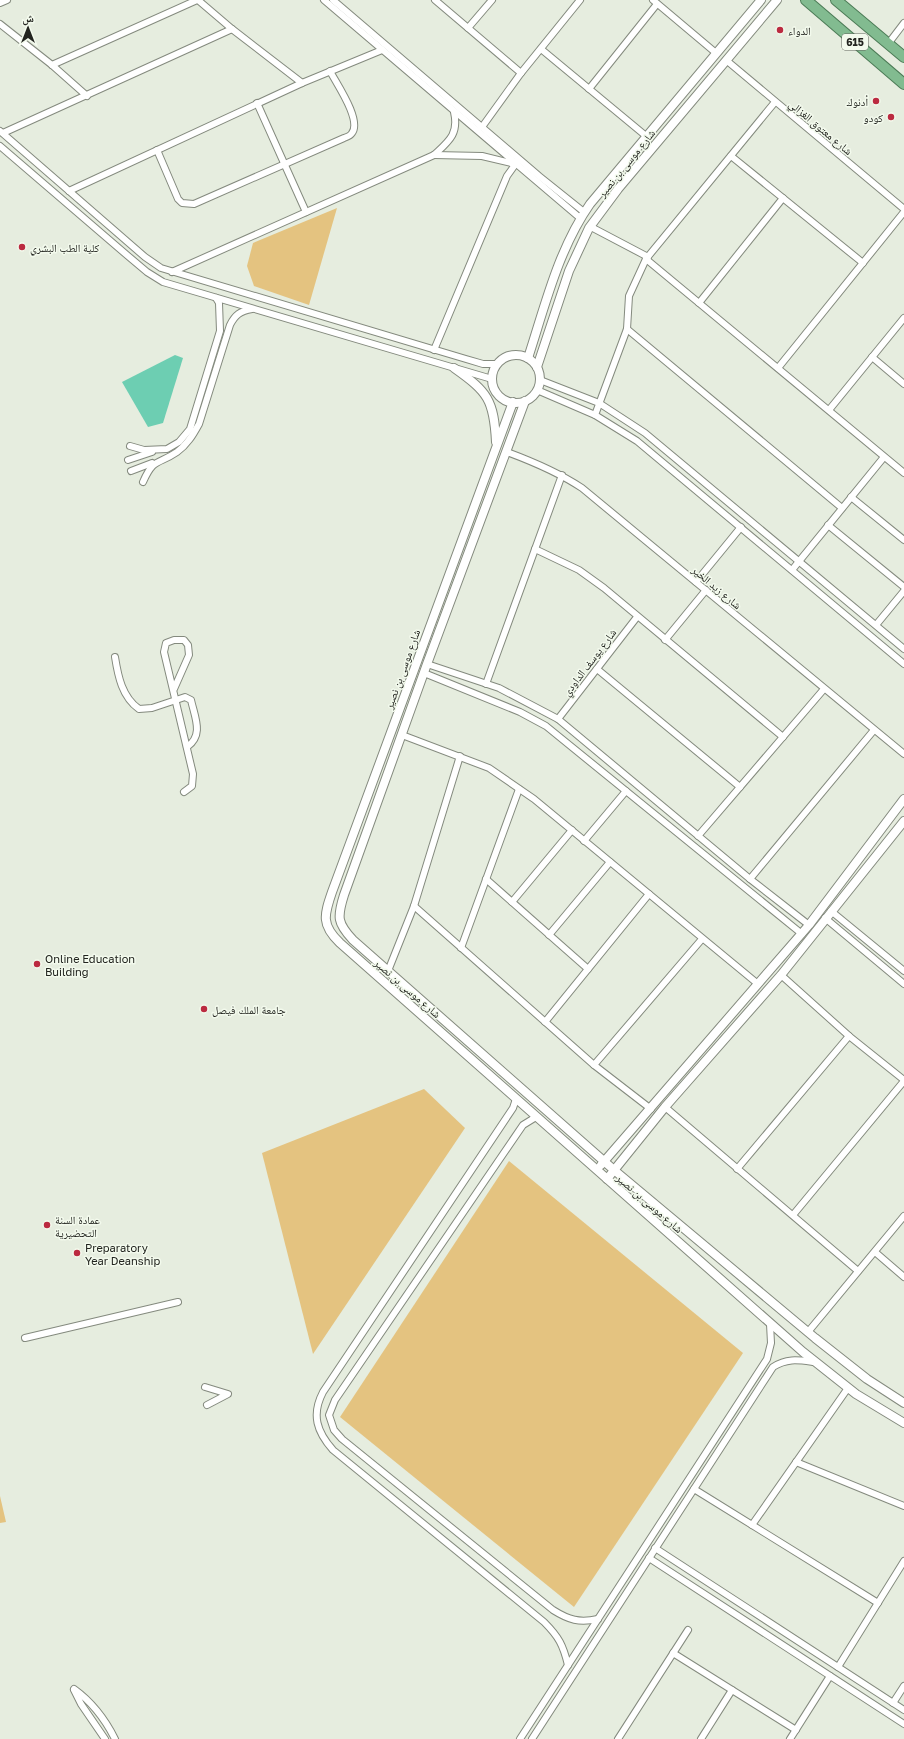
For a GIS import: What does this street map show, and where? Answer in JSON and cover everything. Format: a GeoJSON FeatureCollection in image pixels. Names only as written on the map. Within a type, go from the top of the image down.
{"type":"FeatureCollection","features":[{"type":"Feature","properties":{"kind":"highway","name":"615"},"geometry":{"type":"LineString","coordinates":[[806,0],[904,84]]}},
{"type":"Feature","properties":{"kind":"highway","name":"615"},"geometry":{"type":"LineString","coordinates":[[836,0],[904,57]]}},
{"type":"Feature","properties":{"kind":"street"},"geometry":{"type":"LineString","coordinates":[[0,3],[7,0]]}},
{"type":"Feature","properties":{"kind":"street"},"geometry":{"type":"LineString","coordinates":[[52,65],[197,0],[302,83]]}},
{"type":"Feature","properties":{"kind":"street"},"geometry":{"type":"LineString","coordinates":[[324,0],[454,112],[582,215]]}},
{"type":"Feature","properties":{"kind":"street"},"geometry":{"type":"LineString","coordinates":[[333,0],[482,127],[517,162]]}},
{"type":"Feature","properties":{"kind":"street"},"geometry":{"type":"LineString","coordinates":[[435,0],[521,73]]}},
{"type":"Feature","properties":{"kind":"street"},"geometry":{"type":"LineString","coordinates":[[468,28],[492,0]]}},
{"type":"Feature","properties":{"kind":"street"},"geometry":{"type":"LineString","coordinates":[[482,127],[521,73],[580,0]]}},
{"type":"Feature","properties":{"kind":"street","name":"شارع موسى بن نصير"},"geometry":{"type":"LineString","coordinates":[[528,358],[566,246],[582,215],[760,0]]}},
{"type":"Feature","properties":{"kind":"street","name":"شارع موسى بن نصير"},"geometry":{"type":"LineString","coordinates":[[537,367],[569,271],[591,226],[618,189],[777,0]]}},
{"type":"Feature","properties":{"kind":"street"},"geometry":{"type":"LineString","coordinates":[[589,89],[655,2],[716,53]]}},
{"type":"Feature","properties":{"kind":"street"},"geometry":{"type":"LineString","coordinates":[[888,44],[904,23]]}},
{"type":"Feature","properties":{"kind":"street"},"geometry":{"type":"LineString","coordinates":[[0,24],[52,65],[87,96]]}},
{"type":"Feature","properties":{"kind":"street"},"geometry":{"type":"LineString","coordinates":[[232,29],[87,96],[1,132],[145,257],[161,268],[483,364],[497,364],[509,356],[517,355],[528,358],[537,367],[540,380],[537,390],[525,401],[513,402],[503,398],[497,393],[492,379],[497,364]]}},
{"type":"Feature","properties":{"kind":"street"},"geometry":{"type":"LineString","coordinates":[[540,49],[646,136]]}},
{"type":"Feature","properties":{"kind":"street"},"geometry":{"type":"LineString","coordinates":[[69,191],[257,103],[382,50]]}},
{"type":"Feature","properties":{"kind":"street","name":"شارع معتوق الغزالي"},"geometry":{"type":"LineString","coordinates":[[726,60],[904,209]]}},
{"type":"Feature","properties":{"kind":"street"},"geometry":{"type":"LineString","coordinates":[[157,150],[178,199],[182,203],[194,204],[344,138],[353,132],[355,124],[353,114],[330,71]]}},
{"type":"Feature","properties":{"kind":"street"},"geometry":{"type":"LineString","coordinates":[[595,415],[627,329],[629,296],[647,258],[775,102]]}},
{"type":"Feature","properties":{"kind":"street"},"geometry":{"type":"LineString","coordinates":[[257,103],[306,212]]}},
{"type":"Feature","properties":{"kind":"street"},"geometry":{"type":"LineString","coordinates":[[172,272],[434,156],[451,138],[455,130],[456,123],[454,112]]}},
{"type":"Feature","properties":{"kind":"street"},"geometry":{"type":"LineString","coordinates":[[0,146],[147,272],[163,282],[492,379]]}},
{"type":"Feature","properties":{"kind":"street"},"geometry":{"type":"LineString","coordinates":[[434,156],[482,156],[517,162]]}},
{"type":"Feature","properties":{"kind":"street"},"geometry":{"type":"LineString","coordinates":[[731,156],[863,263]]}},
{"type":"Feature","properties":{"kind":"street"},"geometry":{"type":"LineString","coordinates":[[434,350],[507,176],[517,162]]}},
{"type":"Feature","properties":{"kind":"street"},"geometry":{"type":"LineString","coordinates":[[699,303],[783,198]]}},
{"type":"Feature","properties":{"kind":"street"},"geometry":{"type":"LineString","coordinates":[[778,368],[904,212]]}},
{"type":"Feature","properties":{"kind":"street"},"geometry":{"type":"LineString","coordinates":[[591,226],[647,258],[904,473]]}},
{"type":"Feature","properties":{"kind":"street"},"geometry":{"type":"LineString","coordinates":[[128,460],[167,449],[179,442],[190,429],[220,331],[219,303],[216,298]]}},
{"type":"Feature","properties":{"kind":"street"},"geometry":{"type":"LineString","coordinates":[[131,470],[160,460],[177,452],[191,438],[199,424],[230,325],[235,316],[244,310],[254,309]]}},
{"type":"Feature","properties":{"kind":"street"},"geometry":{"type":"LineString","coordinates":[[829,410],[904,318]]}},
{"type":"Feature","properties":{"kind":"street"},"geometry":{"type":"LineString","coordinates":[[627,329],[842,508]]}},
{"type":"Feature","properties":{"kind":"street"},"geometry":{"type":"LineString","coordinates":[[872,357],[904,384]]}},
{"type":"Feature","properties":{"kind":"street"},"geometry":{"type":"LineString","coordinates":[[454,368],[475,383],[486,395],[494,416],[496,447]]}},
{"type":"Feature","properties":{"kind":"street"},"geometry":{"type":"LineString","coordinates":[[540,380],[599,403],[645,433],[904,649]]}},
{"type":"Feature","properties":{"kind":"street"},"geometry":{"type":"LineString","coordinates":[[537,390],[595,415],[637,441],[904,664]]}},
{"type":"Feature","properties":{"kind":"street","name":"شارع موسى بن نصير"},"geometry":{"type":"LineString","coordinates":[[525,401],[424,672],[344,895],[339,918],[344,931],[604,1162],[808,1332],[867,1378],[904,1403]]}},
{"type":"Feature","properties":{"kind":"street","name":"شارع موسى بن نصير"},"geometry":{"type":"LineString","coordinates":[[513,402],[332,892],[325,918],[326,926],[340,943],[814,1362],[848,1388],[890,1416],[904,1423]]}},
{"type":"Feature","properties":{"kind":"street"},"geometry":{"type":"LineString","coordinates":[[130,446],[144,450],[156,451]]}},
{"type":"Feature","properties":{"kind":"street","name":"شارع زيد الخير"},"geometry":{"type":"LineString","coordinates":[[507,452],[542,465],[562,475],[582,488],[904,754]]}},
{"type":"Feature","properties":{"kind":"street"},"geometry":{"type":"LineString","coordinates":[[792,570],[884,457]]}},
{"type":"Feature","properties":{"kind":"street"},"geometry":{"type":"LineString","coordinates":[[143,482],[149,468],[160,460]]}},
{"type":"Feature","properties":{"kind":"street"},"geometry":{"type":"LineString","coordinates":[[486,684],[562,475]]}},
{"type":"Feature","properties":{"kind":"street"},"geometry":{"type":"LineString","coordinates":[[851,497],[904,540]]}},
{"type":"Feature","properties":{"kind":"street"},"geometry":{"type":"LineString","coordinates":[[828,525],[904,587]]}},
{"type":"Feature","properties":{"kind":"street"},"geometry":{"type":"LineString","coordinates":[[696,582],[741,528]]}},
{"type":"Feature","properties":{"kind":"street"},"geometry":{"type":"LineString","coordinates":[[536,549],[579,570],[604,588],[783,737]]}},
{"type":"Feature","properties":{"kind":"street"},"geometry":{"type":"LineString","coordinates":[[665,640],[706,590]]}},
{"type":"Feature","properties":{"kind":"street"},"geometry":{"type":"LineString","coordinates":[[876,625],[904,591]]}},
{"type":"Feature","properties":{"kind":"street","name":"شارع يوسف الداودي"},"geometry":{"type":"LineString","coordinates":[[558,719],[637,617]]}},
{"type":"Feature","properties":{"kind":"street"},"geometry":{"type":"LineString","coordinates":[[174,689],[189,655],[188,645],[184,640],[174,640],[166,643],[164,652],[174,689],[177,700],[193,782],[192,786],[184,792]]}},
{"type":"Feature","properties":{"kind":"street"},"geometry":{"type":"LineString","coordinates":[[115,656],[121,684],[130,702],[139,709],[152,708],[185,697],[191,700],[199,730],[194,742],[187,747]]}},
{"type":"Feature","properties":{"kind":"street"},"geometry":{"type":"LineString","coordinates":[[427,664],[486,684],[558,719],[750,879],[809,925]]}},
{"type":"Feature","properties":{"kind":"street"},"geometry":{"type":"LineString","coordinates":[[597,669],[740,787]]}},
{"type":"Feature","properties":{"kind":"street"},"geometry":{"type":"LineString","coordinates":[[424,672],[520,712],[546,726],[802,934]]}},
{"type":"Feature","properties":{"kind":"street"},"geometry":{"type":"LineString","coordinates":[[698,836],[824,688]]}},
{"type":"Feature","properties":{"kind":"street"},"geometry":{"type":"LineString","coordinates":[[750,879],[874,730]]}},
{"type":"Feature","properties":{"kind":"street"},"geometry":{"type":"LineString","coordinates":[[402,734],[489,768],[519,789],[572,830],[758,984]]}},
{"type":"Feature","properties":{"kind":"street"},"geometry":{"type":"LineString","coordinates":[[388,971],[414,906],[460,756]]}},
{"type":"Feature","properties":{"kind":"street"},"geometry":{"type":"LineString","coordinates":[[609,777],[616,768]]}},
{"type":"Feature","properties":{"kind":"street"},"geometry":{"type":"LineString","coordinates":[[461,948],[519,789]]}},
{"type":"Feature","properties":{"kind":"street"},"geometry":{"type":"LineString","coordinates":[[584,841],[626,791]]}},
{"type":"Feature","properties":{"kind":"street"},"geometry":{"type":"LineString","coordinates":[[597,1170],[802,934],[904,799]]}},
{"type":"Feature","properties":{"kind":"street"},"geometry":{"type":"LineString","coordinates":[[607,1179],[665,1107],[781,975],[904,821]]}},
{"type":"Feature","properties":{"kind":"street"},"geometry":{"type":"LineString","coordinates":[[512,902],[572,830]]}},
{"type":"Feature","properties":{"kind":"street"},"geometry":{"type":"LineString","coordinates":[[549,934],[610,862]]}},
{"type":"Feature","properties":{"kind":"street"},"geometry":{"type":"LineString","coordinates":[[486,879],[588,969]]}},
{"type":"Feature","properties":{"kind":"street"},"geometry":{"type":"LineString","coordinates":[[545,1022],[649,894]]}},
{"type":"Feature","properties":{"kind":"street"},"geometry":{"type":"LineString","coordinates":[[414,906],[594,1065],[651,1109]]}},
{"type":"Feature","properties":{"kind":"street"},"geometry":{"type":"LineString","coordinates":[[831,911],[903,968],[895,976]]}},
{"type":"Feature","properties":{"kind":"street"},"geometry":{"type":"LineString","coordinates":[[826,918],[904,984]]}},
{"type":"Feature","properties":{"kind":"street"},"geometry":{"type":"LineString","coordinates":[[594,1065],[702,939]]}},
{"type":"Feature","properties":{"kind":"street"},"geometry":{"type":"LineString","coordinates":[[781,975],[849,1036],[904,1081],[793,1215]]}},
{"type":"Feature","properties":{"kind":"street"},"geometry":{"type":"LineString","coordinates":[[738,1169],[849,1036]]}},
{"type":"Feature","properties":{"kind":"street"},"geometry":{"type":"LineString","coordinates":[[516,1099],[513,1108],[323,1392],[318,1402],[316,1420],[318,1431],[333,1450],[544,1622],[556,1634],[563,1647],[568,1665]]}},
{"type":"Feature","properties":{"kind":"street"},"geometry":{"type":"LineString","coordinates":[[665,1107],[858,1271]]}},
{"type":"Feature","properties":{"kind":"street"},"geometry":{"type":"LineString","coordinates":[[536,1117],[523,1125],[335,1400],[329,1415],[334,1430],[342,1439],[553,1610],[567,1619],[575,1621],[586,1622],[598,1619]]}},
{"type":"Feature","properties":{"kind":"street"},"geometry":{"type":"LineString","coordinates":[[808,1332],[904,1216]]}},
{"type":"Feature","properties":{"kind":"street"},"geometry":{"type":"LineString","coordinates":[[875,1252],[904,1277]]}},
{"type":"Feature","properties":{"kind":"street"},"geometry":{"type":"LineString","coordinates":[[25,1338],[178,1302]]}},
{"type":"Feature","properties":{"kind":"street"},"geometry":{"type":"LineString","coordinates":[[520,1739],[767,1359],[771,1343],[770,1324]]}},
{"type":"Feature","properties":{"kind":"street"},"geometry":{"type":"LineString","coordinates":[[532,1739],[773,1367],[791,1359],[814,1362]]}},
{"type":"Feature","properties":{"kind":"street"},"geometry":{"type":"LineString","coordinates":[[205,1387],[228,1394],[207,1405]]}},
{"type":"Feature","properties":{"kind":"street"},"geometry":{"type":"LineString","coordinates":[[752,1525],[848,1388]]}},
{"type":"Feature","properties":{"kind":"street"},"geometry":{"type":"LineString","coordinates":[[796,1462],[904,1506]]}},
{"type":"Feature","properties":{"kind":"street"},"geometry":{"type":"LineString","coordinates":[[694,1489],[878,1603]]}},
{"type":"Feature","properties":{"kind":"street"},"geometry":{"type":"LineString","coordinates":[[655,1548],[904,1710]]}},
{"type":"Feature","properties":{"kind":"street"},"geometry":{"type":"LineString","coordinates":[[649,1558],[904,1724]]}},
{"type":"Feature","properties":{"kind":"street"},"geometry":{"type":"LineString","coordinates":[[838,1668],[904,1561]]}},
{"type":"Feature","properties":{"kind":"street"},"geometry":{"type":"LineString","coordinates":[[618,1739],[688,1630]]}},
{"type":"Feature","properties":{"kind":"street"},"geometry":{"type":"LineString","coordinates":[[673,1653],[796,1730]]}},
{"type":"Feature","properties":{"kind":"street"},"geometry":{"type":"LineString","coordinates":[[790,1739],[830,1676]]}},
{"type":"Feature","properties":{"kind":"street"},"geometry":{"type":"LineString","coordinates":[[893,1703],[904,1686]]}},
{"type":"Feature","properties":{"kind":"street"},"geometry":{"type":"LineString","coordinates":[[105,1739],[74,1689],[88,1699],[102,1716],[115,1739]]}},
{"type":"Feature","properties":{"kind":"street"},"geometry":{"type":"LineString","coordinates":[[701,1739],[732,1690]]}},
{"type":"Feature","properties":{"kind":"shaded area"},"geometry":{"type":"Polygon","coordinates":[[[337,208],[309,305],[254,286],[247,266],[253,243],[337,208]]]}},
{"type":"Feature","properties":{"kind":"shaded area"},"geometry":{"type":"Polygon","coordinates":[[[175,355],[183,358],[163,423],[148,427],[122,382],[175,355]]]}},
{"type":"Feature","properties":{"kind":"shaded area"},"geometry":{"type":"Polygon","coordinates":[[[424,1089],[465,1128],[313,1354],[262,1153],[424,1089]]]}},
{"type":"Feature","properties":{"kind":"shaded area"},"geometry":{"type":"Polygon","coordinates":[[[509,1161],[743,1353],[574,1607],[340,1417],[509,1161]]]}},
{"type":"Feature","properties":{"kind":"shaded area"},"geometry":{"type":"Polygon","coordinates":[[[0,1496],[6,1522],[0,1523],[0,1496]]]}},
{"type":"Feature","properties":{"kind":"place","name":"الدواء"},"geometry":{"type":"Point","coordinates":[780,30]}},
{"type":"Feature","properties":{"kind":"place","name":"أدنوك"},"geometry":{"type":"Point","coordinates":[876,101]}},
{"type":"Feature","properties":{"kind":"place","name":"كودو"},"geometry":{"type":"Point","coordinates":[891,117]}},
{"type":"Feature","properties":{"kind":"place","name":"كلية الطب البشري"},"geometry":{"type":"Point","coordinates":[22,247]}},
{"type":"Feature","properties":{"kind":"place","name":"Online Education Building"},"geometry":{"type":"Point","coordinates":[37,964]}},
{"type":"Feature","properties":{"kind":"place","name":"جامعة الملك فيصل"},"geometry":{"type":"Point","coordinates":[204,1009]}},
{"type":"Feature","properties":{"kind":"place","name":"عمادة السنة التحضيرية"},"geometry":{"type":"Point","coordinates":[47,1225]}},
{"type":"Feature","properties":{"kind":"place","name":"Preparatory Year Deanship"},"geometry":{"type":"Point","coordinates":[77,1253]}}]}
